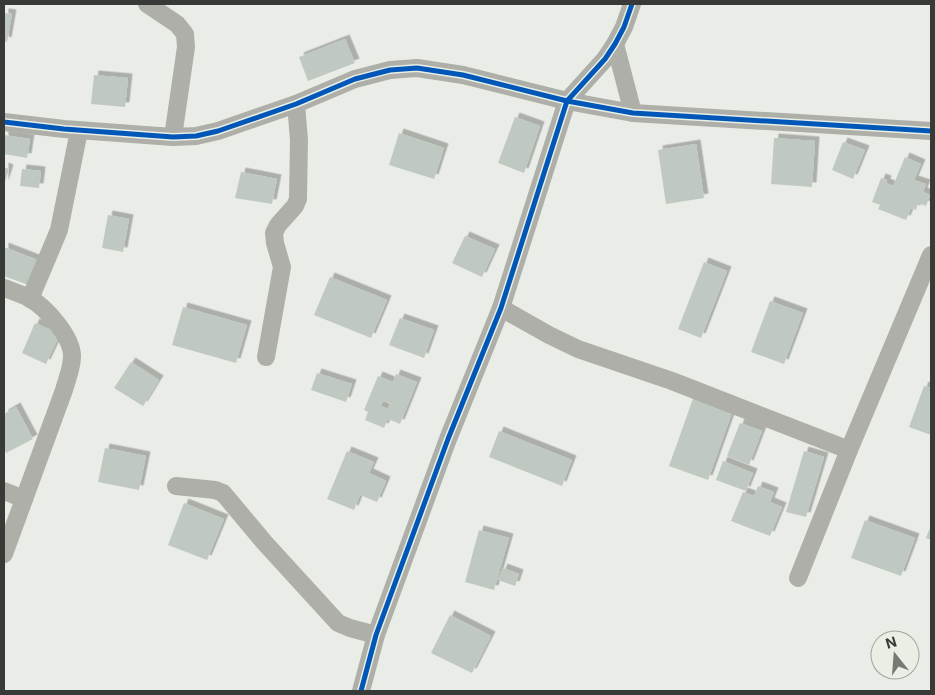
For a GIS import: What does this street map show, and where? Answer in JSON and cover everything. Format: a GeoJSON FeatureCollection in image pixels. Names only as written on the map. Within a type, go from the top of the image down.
{"type":"FeatureCollection","features":[{"type":"Feature","properties":{"kind":"street"},"geometry":{"type":"LineString","coordinates":[[147,4],[177,24],[184,34],[186,48],[173,137]]}},
{"type":"Feature","properties":{"kind":"street"},"geometry":{"type":"LineString","coordinates":[[361,691],[376,635],[448,438],[501,308],[567,101],[615,44],[624,27],[632,4]]}},
{"type":"Feature","properties":{"kind":"street"},"geometry":{"type":"LineString","coordinates":[[615,44],[633,113]]}},
{"type":"Feature","properties":{"kind":"street"},"geometry":{"type":"LineString","coordinates":[[4,122],[173,137],[196,136],[218,132],[296,104],[355,79],[390,70],[417,68],[463,75],[567,101],[633,113],[931,131]]}},
{"type":"Feature","properties":{"kind":"street"},"geometry":{"type":"LineString","coordinates":[[266,357],[282,267],[274,233],[278,225],[295,206],[298,199],[299,140],[296,104]]}},
{"type":"Feature","properties":{"kind":"street"},"geometry":{"type":"LineString","coordinates":[[30,299],[59,230],[78,130]]}},
{"type":"Feature","properties":{"kind":"street"},"geometry":{"type":"LineString","coordinates":[[798,578],[849,450],[931,258]]}},
{"type":"Feature","properties":{"kind":"street"},"geometry":{"type":"LineString","coordinates":[[4,288],[30,299],[53,318],[68,341],[72,355],[64,390],[4,554]]}},
{"type":"Feature","properties":{"kind":"street"},"geometry":{"type":"LineString","coordinates":[[501,308],[578,349],[672,381],[849,450]]}},
{"type":"Feature","properties":{"kind":"street"},"geometry":{"type":"LineString","coordinates":[[176,486],[215,490],[224,493],[264,542],[338,624],[376,635]]}},
{"type":"Feature","properties":{"kind":"street"},"geometry":{"type":"LineString","coordinates":[[4,491],[24,500]]}},
{"type":"Feature","properties":{"kind":"building"},"geometry":{"type":"Polygon","coordinates":[[[4,13],[12,14],[7,42],[4,41],[4,13]]]}},
{"type":"Feature","properties":{"kind":"building"},"geometry":{"type":"Polygon","coordinates":[[[345,39],[355,63],[308,81],[299,57],[345,39]]]}},
{"type":"Feature","properties":{"kind":"building"},"geometry":{"type":"Polygon","coordinates":[[[94,75],[128,78],[125,107],[91,104],[94,75]]]}},
{"type":"Feature","properties":{"kind":"building"},"geometry":{"type":"Polygon","coordinates":[[[515,117],[540,126],[524,173],[498,163],[515,117]]]}},
{"type":"Feature","properties":{"kind":"building"},"geometry":{"type":"Polygon","coordinates":[[[399,133],[444,148],[434,179],[389,165],[399,133]]]}},
{"type":"Feature","properties":{"kind":"building"},"geometry":{"type":"Polygon","coordinates":[[[4,135],[30,139],[27,158],[4,154],[4,135]]]}},
{"type":"Feature","properties":{"kind":"building"},"geometry":{"type":"Polygon","coordinates":[[[774,138],[815,141],[812,187],[771,184],[774,138]]]}},
{"type":"Feature","properties":{"kind":"building"},"geometry":{"type":"Polygon","coordinates":[[[843,142],[865,150],[853,179],[832,170],[843,142]]]}},
{"type":"Feature","properties":{"kind":"building"},"geometry":{"type":"Polygon","coordinates":[[[696,144],[704,198],[666,204],[658,150],[696,144]]]}},
{"type":"Feature","properties":{"kind":"building"},"geometry":{"type":"Polygon","coordinates":[[[905,157],[921,164],[914,180],[926,184],[923,192],[930,195],[926,206],[918,203],[916,210],[911,208],[906,220],[878,209],[880,205],[872,202],[881,178],[887,180],[886,183],[893,186],[905,157]]]}},
{"type":"Feature","properties":{"kind":"building"},"geometry":{"type":"Polygon","coordinates":[[[4,167],[9,169],[4,185],[4,167]]]}},
{"type":"Feature","properties":{"kind":"building"},"geometry":{"type":"Polygon","coordinates":[[[22,169],[41,171],[39,188],[20,186],[22,169]]]}},
{"type":"Feature","properties":{"kind":"building"},"geometry":{"type":"Polygon","coordinates":[[[241,172],[277,179],[272,204],[235,198],[241,172]]]}},
{"type":"Feature","properties":{"kind":"building"},"geometry":{"type":"Polygon","coordinates":[[[108,215],[129,219],[123,252],[102,248],[108,215]]]}},
{"type":"Feature","properties":{"kind":"building"},"geometry":{"type":"Polygon","coordinates":[[[465,236],[495,249],[482,277],[452,263],[465,236]]]}},
{"type":"Feature","properties":{"kind":"building"},"geometry":{"type":"Polygon","coordinates":[[[4,247],[40,261],[31,286],[4,276],[4,247]]]}},
{"type":"Feature","properties":{"kind":"building"},"geometry":{"type":"Polygon","coordinates":[[[704,262],[727,271],[701,338],[678,329],[704,262]]]}},
{"type":"Feature","properties":{"kind":"building"},"geometry":{"type":"Polygon","coordinates":[[[330,277],[387,300],[371,338],[314,315],[330,277]]]}},
{"type":"Feature","properties":{"kind":"building"},"geometry":{"type":"Polygon","coordinates":[[[770,301],[803,313],[784,364],[751,352],[770,301]]]}},
{"type":"Feature","properties":{"kind":"building"},"geometry":{"type":"Polygon","coordinates":[[[183,307],[247,325],[236,363],[172,345],[183,307]]]}},
{"type":"Feature","properties":{"kind":"building"},"geometry":{"type":"Polygon","coordinates":[[[400,318],[434,330],[424,358],[389,345],[400,318]]]}},
{"type":"Feature","properties":{"kind":"building"},"geometry":{"type":"Polygon","coordinates":[[[35,323],[60,334],[46,364],[22,353],[35,323]]]}},
{"type":"Feature","properties":{"kind":"building"},"geometry":{"type":"Polygon","coordinates":[[[131,362],[159,380],[143,406],[114,388],[131,362]]]}},
{"type":"Feature","properties":{"kind":"building"},"geometry":{"type":"Polygon","coordinates":[[[317,373],[352,384],[346,402],[311,390],[317,373]]]}},
{"type":"Feature","properties":{"kind":"building"},"geometry":{"type":"Polygon","coordinates":[[[396,374],[417,382],[400,424],[388,419],[384,428],[365,420],[368,412],[364,410],[378,376],[393,382],[396,374]],[[383,401],[381,406],[388,409],[390,403],[383,401]]]}},
{"type":"Feature","properties":{"kind":"building"},"geometry":{"type":"Polygon","coordinates":[[[924,386],[931,388],[931,435],[909,427],[924,386]]]}},
{"type":"Feature","properties":{"kind":"building"},"geometry":{"type":"Polygon","coordinates":[[[695,393],[734,407],[708,480],[669,466],[695,393]]]}},
{"type":"Feature","properties":{"kind":"building"},"geometry":{"type":"Polygon","coordinates":[[[16,407],[33,439],[6,453],[4,448],[4,414],[16,407]]]}},
{"type":"Feature","properties":{"kind":"building"},"geometry":{"type":"Polygon","coordinates":[[[740,423],[762,431],[749,465],[727,456],[740,423]]]}},
{"type":"Feature","properties":{"kind":"building"},"geometry":{"type":"Polygon","coordinates":[[[499,431],[572,460],[562,486],[489,457],[499,431]]]}},
{"type":"Feature","properties":{"kind":"building"},"geometry":{"type":"Polygon","coordinates":[[[105,448],[146,456],[139,490],[98,482],[105,448]]]}},
{"type":"Feature","properties":{"kind":"building"},"geometry":{"type":"Polygon","coordinates":[[[347,451],[374,462],[369,473],[386,481],[377,502],[360,495],[354,510],[327,499],[347,451]]]}},
{"type":"Feature","properties":{"kind":"building"},"geometry":{"type":"Polygon","coordinates":[[[804,451],[824,457],[806,517],[786,512],[804,451]]]}},
{"type":"Feature","properties":{"kind":"building"},"geometry":{"type":"Polygon","coordinates":[[[723,461],[753,473],[746,491],[716,480],[723,461]]]}},
{"type":"Feature","properties":{"kind":"building"},"geometry":{"type":"Polygon","coordinates":[[[758,486],[774,492],[770,502],[782,507],[770,536],[731,521],[743,492],[754,496],[758,486]]]}},
{"type":"Feature","properties":{"kind":"building"},"geometry":{"type":"Polygon","coordinates":[[[184,503],[224,519],[207,560],[168,545],[184,503]]]}},
{"type":"Feature","properties":{"kind":"building"},"geometry":{"type":"Polygon","coordinates":[[[865,520],[915,538],[901,576],[851,558],[865,520]]]}},
{"type":"Feature","properties":{"kind":"building"},"geometry":{"type":"Polygon","coordinates":[[[931,525],[931,540],[926,538],[931,525]]]}},
{"type":"Feature","properties":{"kind":"building"},"geometry":{"type":"Polygon","coordinates":[[[479,530],[509,538],[494,590],[465,582],[479,530]]]}},
{"type":"Feature","properties":{"kind":"building"},"geometry":{"type":"Polygon","coordinates":[[[503,568],[519,574],[515,586],[498,580],[503,568]]]}},
{"type":"Feature","properties":{"kind":"building"},"geometry":{"type":"Polygon","coordinates":[[[450,615],[491,636],[472,673],[431,653],[450,615]]]}},
{"type":"Feature","properties":{"kind":"cycle path"},"geometry":{"type":"LineString","coordinates":[[361,691],[376,635],[448,439],[501,308],[567,101],[605,59],[624,27],[632,4]]}},
{"type":"Feature","properties":{"kind":"cycle path"},"geometry":{"type":"LineString","coordinates":[[4,122],[64,129],[173,137],[196,136],[218,131],[296,104],[355,79],[390,70],[417,68],[463,75],[567,101],[633,113],[931,131]]}}]}
